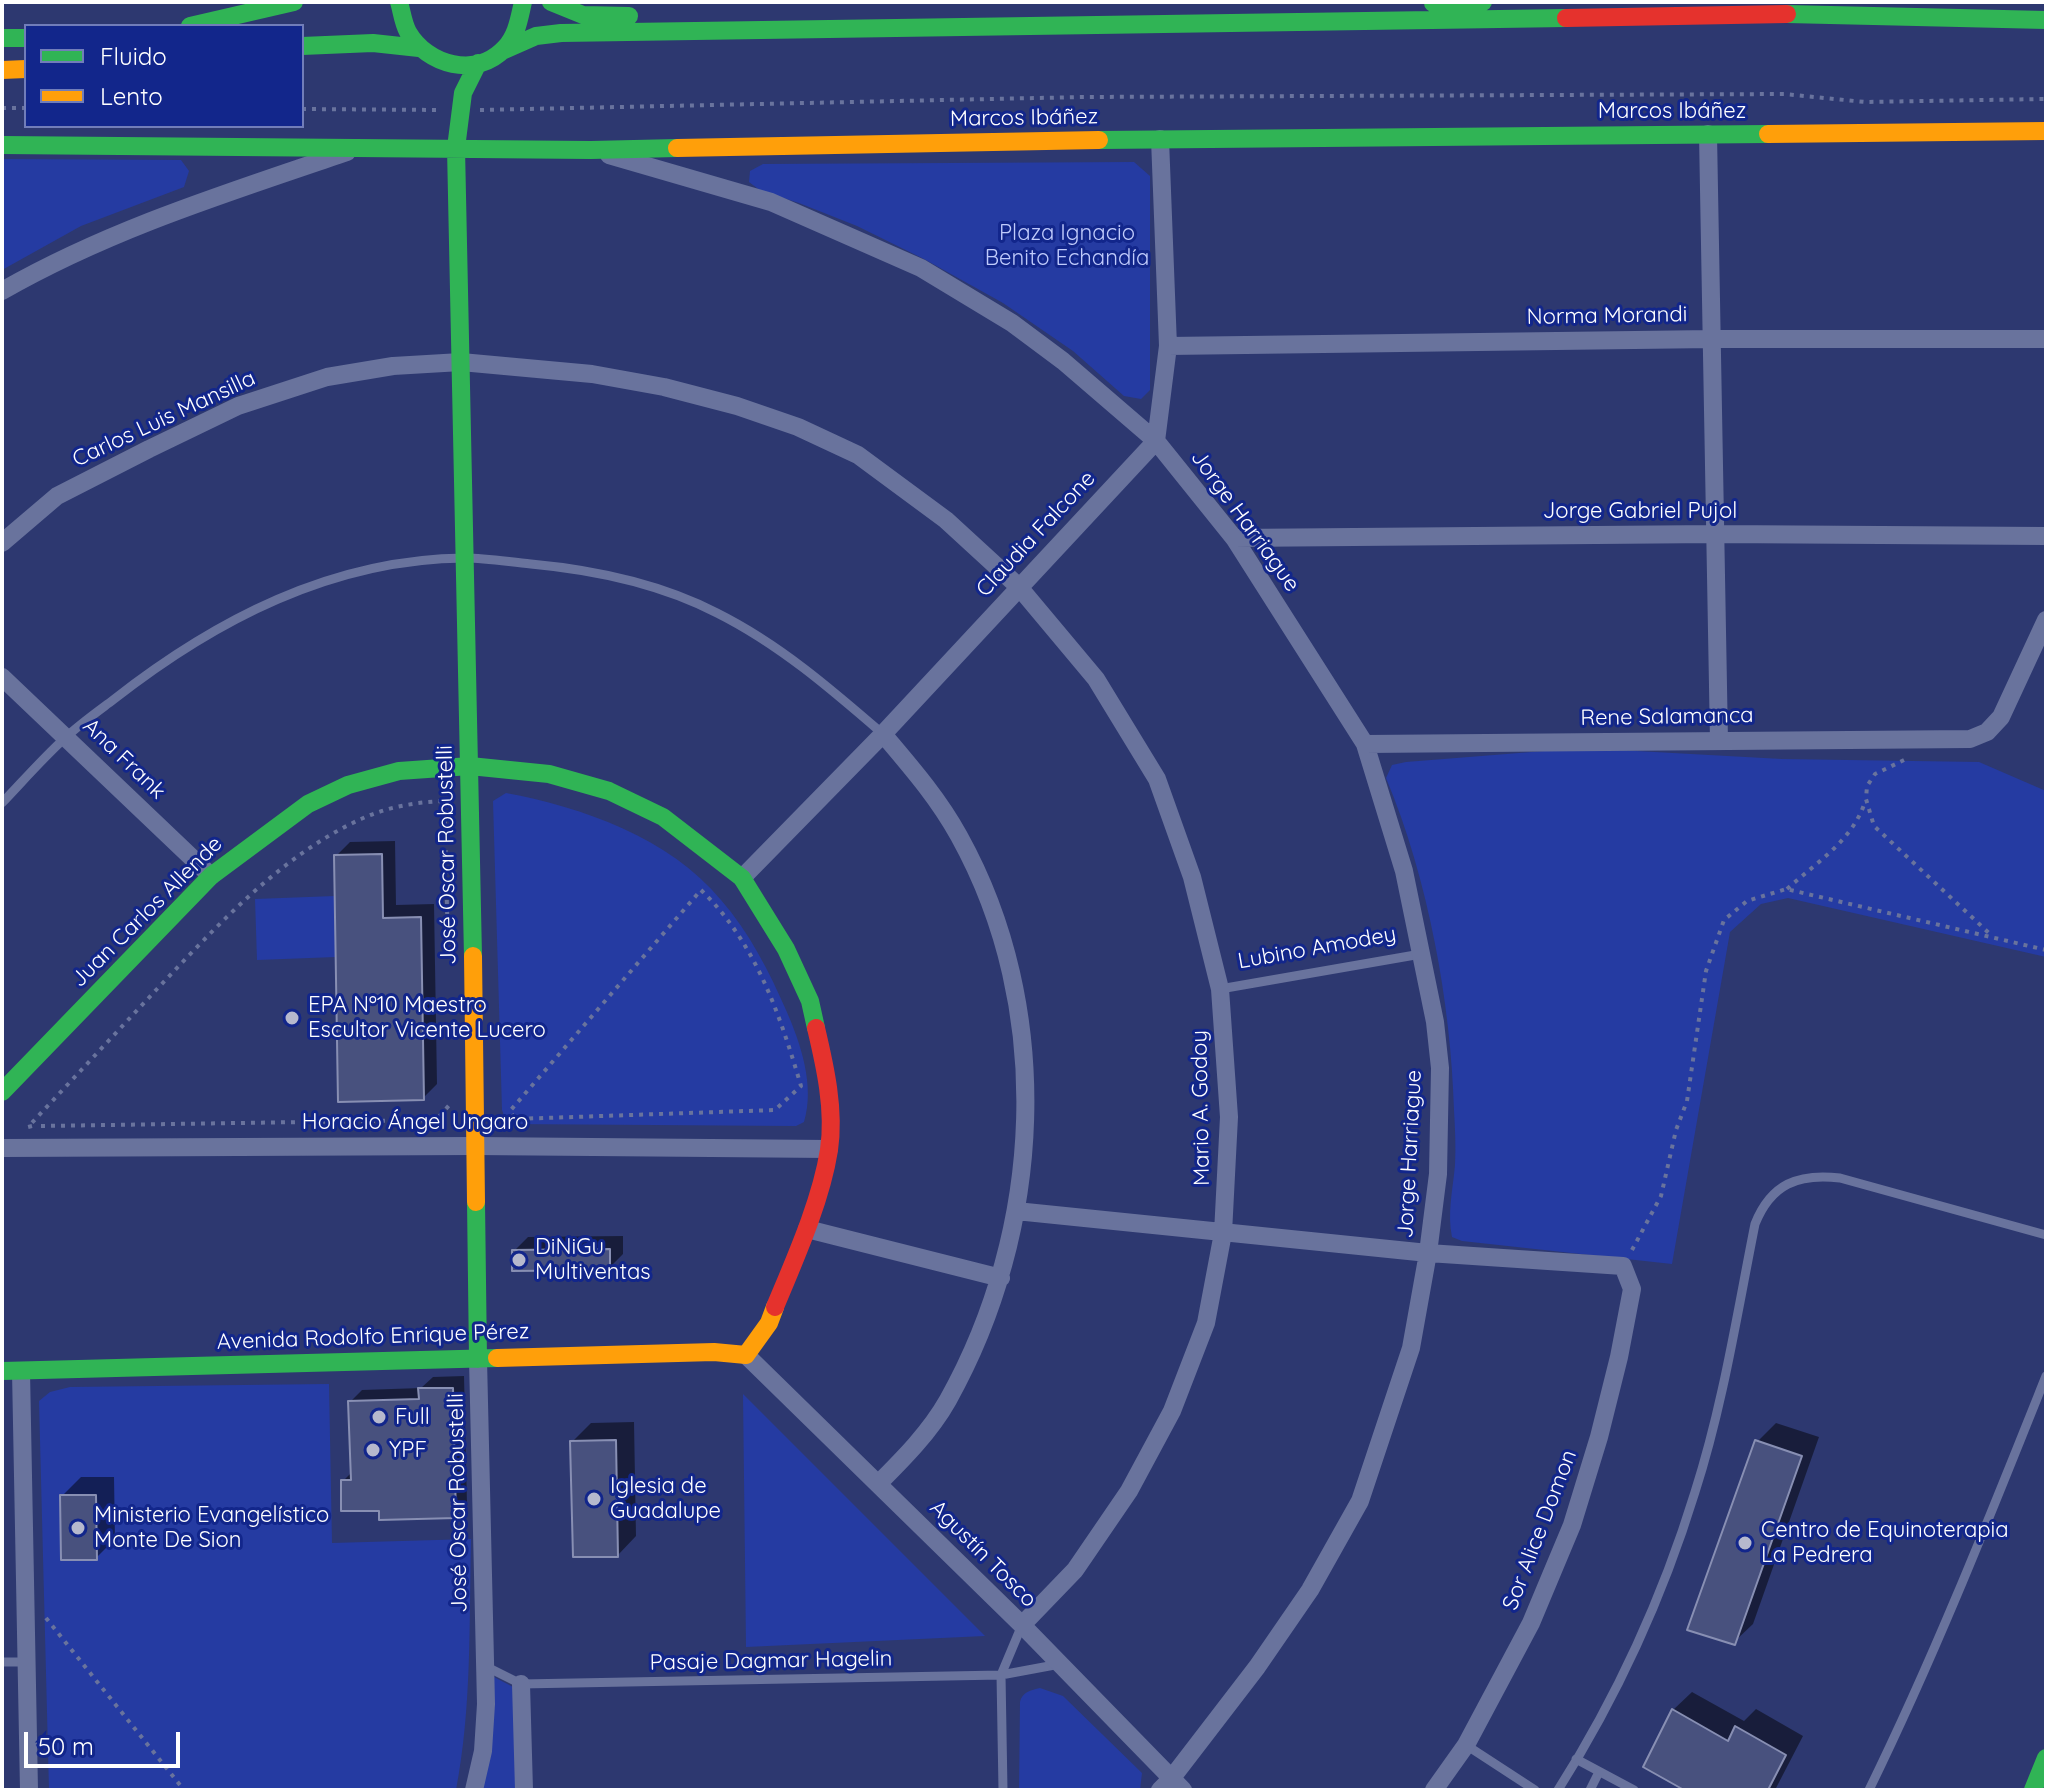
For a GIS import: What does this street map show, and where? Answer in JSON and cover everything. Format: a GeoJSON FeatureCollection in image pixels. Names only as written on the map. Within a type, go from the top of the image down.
{"type":"FeatureCollection","features":[{"type":"Feature","properties":{"kind":"street"},"geometry":{"type":"LineString","coordinates":[[199,24],[294,2]]}},
{"type":"Feature","properties":{"kind":"street"},"geometry":{"type":"LineString","coordinates":[[399,2],[402,24],[427,56],[466,66],[536,36],[561,33],[1804,14],[2046,20]]}},
{"type":"Feature","properties":{"kind":"street"},"geometry":{"type":"LineString","coordinates":[[502,51],[515,36],[523,17],[523,2]]}},
{"type":"Feature","properties":{"kind":"street"},"geometry":{"type":"LineString","coordinates":[[551,2],[583,15],[811,19],[1483,2]]}},
{"type":"Feature","properties":{"kind":"street"},"geometry":{"type":"LineString","coordinates":[[2,38],[24,38]]}},
{"type":"Feature","properties":{"kind":"street"},"geometry":{"type":"LineString","coordinates":[[304,46],[373,43],[419,48]]}},
{"type":"Feature","properties":{"kind":"street"},"geometry":{"type":"LineString","coordinates":[[441,62],[459,110]]}},
{"type":"Feature","properties":{"kind":"street"},"geometry":{"type":"LineString","coordinates":[[459,110],[468,76],[478,63]]}},
{"type":"Feature","properties":{"kind":"street"},"geometry":{"type":"LineString","coordinates":[[2,70],[24,69]]}},
{"type":"Feature","properties":{"kind":"street","name":"José Oscar Robustelli"},"geometry":{"type":"LineString","coordinates":[[459,110],[456,148],[485,1666],[483,1751],[474,1790]]}},
{"type":"Feature","properties":{"kind":"street","name":"Marcos Ibáñez"},"geometry":{"type":"LineString","coordinates":[[2,145],[591,150],[1160,139],[2046,131]]}},
{"type":"Feature","properties":{"kind":"street"},"geometry":{"type":"LineString","coordinates":[[1708,134],[1719,741]]}},
{"type":"Feature","properties":{"kind":"street"},"geometry":{"type":"LineString","coordinates":[[1156,441],[1168,346],[1160,139]]}},
{"type":"Feature","properties":{"kind":"street"},"geometry":{"type":"LineString","coordinates":[[2,291],[47,266],[175,211],[356,149]]}},
{"type":"Feature","properties":{"kind":"street","name":"Jorge Harriague"},"geometry":{"type":"LineString","coordinates":[[591,150],[771,202],[921,268],[1012,323],[1063,361],[1156,441],[1234,538],[1365,744],[1404,871],[1435,1022],[1440,1068],[1438,1174],[1411,1348],[1360,1501],[1310,1590],[1171,1786]]}},
{"type":"Feature","properties":{"kind":"street","name":"Norma Morandi"},"geometry":{"type":"LineString","coordinates":[[1168,346],[1712,339],[2046,339]]}},
{"type":"Feature","properties":{"kind":"street","name":"Carlos Luis Mansilla"},"geometry":{"type":"LineString","coordinates":[[2,543],[57,496],[238,406],[327,377],[393,366],[461,362],[592,374],[649,384],[737,406],[798,427],[858,455],[946,520],[1019,587]]}},
{"type":"Feature","properties":{"kind":"street","name":"Claudia Falcone"},"geometry":{"type":"LineString","coordinates":[[742,878],[883,734],[1156,441]]}},
{"type":"Feature","properties":{"kind":"street","name":"Jorge Gabriel Pujol"},"geometry":{"type":"LineString","coordinates":[[1234,538],[1716,534],[2046,536]]}},
{"type":"Feature","properties":{"kind":"street","name":"Mario A. Godoy"},"geometry":{"type":"LineString","coordinates":[[1019,587],[1096,679],[1157,779],[1192,877],[1220,989],[1229,1117],[1223,1233],[1206,1323],[1172,1411],[1129,1491],[1075,1570],[1022,1625]]}},
{"type":"Feature","properties":{"kind":"street"},"geometry":{"type":"LineString","coordinates":[[2041,644],[2046,620]]}},
{"type":"Feature","properties":{"kind":"street","name":"Rene Salamanca"},"geometry":{"type":"LineString","coordinates":[[1365,744],[1970,739],[1987,732],[2001,717],[2041,644]]}},
{"type":"Feature","properties":{"kind":"street","name":"Ana Frank"},"geometry":{"type":"LineString","coordinates":[[2,677],[211,876]]}},
{"type":"Feature","properties":{"kind":"street"},"geometry":{"type":"LineString","coordinates":[[878,1484],[912,1449],[947,1402],[976,1341],[1001,1278],[1016,1211],[1026,1126],[1023,1044],[1005,950],[979,877],[934,794],[883,734]]}},
{"type":"Feature","properties":{"kind":"street","name":"Juan Carlos Allende"},"geometry":{"type":"LineString","coordinates":[[2,1092],[211,876],[308,804],[348,785],[399,771],[470,766],[549,774],[609,791],[663,817],[742,878]]}},
{"type":"Feature","properties":{"kind":"street"},"geometry":{"type":"LineString","coordinates":[[742,878],[786,949],[810,1001],[828,1079],[829,1149],[807,1229],[769,1323],[746,1355]]}},
{"type":"Feature","properties":{"kind":"street","name":"Horacio Ángel Ungaro"},"geometry":{"type":"LineString","coordinates":[[2,1148],[475,1146],[829,1149]]}},
{"type":"Feature","properties":{"kind":"street"},"geometry":{"type":"LineString","coordinates":[[1016,1211],[1428,1253],[1623,1266]]}},
{"type":"Feature","properties":{"kind":"street"},"geometry":{"type":"LineString","coordinates":[[807,1229],[1001,1278]]}},
{"type":"Feature","properties":{"kind":"street","name":"Sor Alice Domon"},"geometry":{"type":"LineString","coordinates":[[1434,1790],[1466,1745],[1531,1623],[1572,1525],[1619,1357],[1632,1289],[1623,1266]]}},
{"type":"Feature","properties":{"kind":"street","name":"Avenida Rodolfo Enrique Pérez"},"geometry":{"type":"LineString","coordinates":[[11,1371],[714,1352],[746,1355]]}},
{"type":"Feature","properties":{"kind":"street","name":"Agustín Tosco"},"geometry":{"type":"LineString","coordinates":[[746,1355],[1022,1625],[1171,1786]]}},
{"type":"Feature","properties":{"kind":"street"},"geometry":{"type":"LineString","coordinates":[[11,1371],[21,1457],[29,1790]]}},
{"type":"Feature","properties":{"kind":"street"},"geometry":{"type":"LineString","coordinates":[[2,1457],[21,1457]]}},
{"type":"Feature","properties":{"kind":"street"},"geometry":{"type":"LineString","coordinates":[[521,1684],[524,1790]]}},
{"type":"Feature","properties":{"kind":"street"},"geometry":{"type":"LineString","coordinates":[[2033,1790],[2046,1758]]}},
{"type":"Feature","properties":{"kind":"lane"},"geometry":{"type":"LineString","coordinates":[[2,803],[66,737],[161,662],[236,617],[289,593],[355,572],[399,563],[466,558],[585,569],[654,586],[718,613],[800,663],[883,734]]}},
{"type":"Feature","properties":{"kind":"lane","name":"Lubino Amodey"},"geometry":{"type":"LineString","coordinates":[[1220,989],[1422,954]]}},
{"type":"Feature","properties":{"kind":"lane"},"geometry":{"type":"LineString","coordinates":[[1558,1790],[1642,1636],[1674,1556],[1696,1490],[1721,1393],[1755,1224],[1772,1193],[1790,1183],[1817,1175],[1840,1178],[2046,1235]]}},
{"type":"Feature","properties":{"kind":"lane"},"geometry":{"type":"LineString","coordinates":[[1869,1790],[1962,1586],[2046,1376]]}},
{"type":"Feature","properties":{"kind":"lane"},"geometry":{"type":"LineString","coordinates":[[1003,1790],[1001,1675],[1022,1625]]}},
{"type":"Feature","properties":{"kind":"lane"},"geometry":{"type":"LineString","coordinates":[[2,1662],[26,1662]]}},
{"type":"Feature","properties":{"kind":"lane","name":"Pasaje Dagmar Hagelin"},"geometry":{"type":"LineString","coordinates":[[485,1666],[521,1684],[1001,1675],[1060,1664]]}},
{"type":"Feature","properties":{"kind":"lane"},"geometry":{"type":"LineString","coordinates":[[1466,1745],[1535,1790]]}},
{"type":"Feature","properties":{"kind":"lane"},"geometry":{"type":"LineString","coordinates":[[1576,1759],[1634,1790]]}},
{"type":"Feature","properties":{"kind":"lane"},"geometry":{"type":"LineString","coordinates":[[1590,1790],[1599,1772]]}},
{"type":"Feature","properties":{"kind":"path"},"geometry":{"type":"LineString","coordinates":[[304,109],[459,110],[1083,97],[1784,94],[1865,102],[2046,99]]}},
{"type":"Feature","properties":{"kind":"path"},"geometry":{"type":"LineString","coordinates":[[2,108],[24,108]]}},
{"type":"Feature","properties":{"kind":"path"},"geometry":{"type":"LineString","coordinates":[[1623,1266],[1661,1196],[1676,1130],[1687,1101],[1706,971],[1724,920],[1747,901],[1786,889],[1847,837],[1859,820],[1867,786],[1875,774],[1910,757]]}},
{"type":"Feature","properties":{"kind":"path"},"geometry":{"type":"LineString","coordinates":[[443,768],[448,959]]}},
{"type":"Feature","properties":{"kind":"path"},"geometry":{"type":"LineString","coordinates":[[1866,799],[1874,826],[1992,936]]}},
{"type":"Feature","properties":{"kind":"path"},"geometry":{"type":"LineString","coordinates":[[444,801],[420,802],[363,817],[290,862],[236,908],[28,1127],[436,1120],[452,1102]]}},
{"type":"Feature","properties":{"kind":"path"},"geometry":{"type":"LineString","coordinates":[[1786,889],[2046,950]]}},
{"type":"Feature","properties":{"kind":"path"},"geometry":{"type":"LineString","coordinates":[[701,890],[732,927],[767,985],[801,1086],[775,1110],[515,1119],[510,1111],[701,890]]}},
{"type":"Feature","properties":{"kind":"path"},"geometry":{"type":"LineString","coordinates":[[44,1616],[184,1790]]}},
{"type":"Feature","properties":{"kind":"green space"},"geometry":{"type":"Polygon","coordinates":[[[2,159],[181,160],[189,171],[184,187],[81,226],[2,270],[2,159]]]}},
{"type":"Feature","properties":{"kind":"green space","name":"Plaza Ignacio Benito Echandía"},"geometry":{"type":"Polygon","coordinates":[[[1134,162],[1150,176],[1150,390],[1141,399],[1124,396],[1073,351],[1003,303],[924,259],[857,226],[761,191],[749,182],[750,171],[763,164],[1134,162]]]}},
{"type":"Feature","properties":{"kind":"green space"},"geometry":{"type":"Polygon","coordinates":[[[1582,748],[1782,759],[1979,762],[2046,791],[2046,957],[1788,898],[1761,904],[1730,932],[1672,1264],[1462,1241],[1452,1237],[1450,1210],[1455,1131],[1452,1069],[1442,984],[1435,941],[1414,857],[1386,778],[1392,765],[1406,762],[1582,748]]]}},
{"type":"Feature","properties":{"kind":"green space"},"geometry":{"type":"Polygon","coordinates":[[[506,793],[564,807],[623,828],[677,859],[721,900],[758,952],[797,1037],[807,1080],[804,1122],[796,1126],[507,1124],[502,1110],[493,801],[506,793]]]}},
{"type":"Feature","properties":{"kind":"green space"},"geometry":{"type":"Polygon","coordinates":[[[335,896],[336,957],[257,960],[255,899],[335,896]]]}},
{"type":"Feature","properties":{"kind":"green space"},"geometry":{"type":"Polygon","coordinates":[[[329,1384],[332,1543],[471,1539],[467,1696],[456,1790],[49,1790],[39,1401],[50,1392],[70,1387],[329,1384]]]}},
{"type":"Feature","properties":{"kind":"green space"},"geometry":{"type":"Polygon","coordinates":[[[743,1394],[985,1636],[746,1647],[743,1394]]]}},
{"type":"Feature","properties":{"kind":"green space"},"geometry":{"type":"Polygon","coordinates":[[[492,1676],[515,1688],[516,1790],[481,1790],[492,1676]]]}},
{"type":"Feature","properties":{"kind":"green space"},"geometry":{"type":"Polygon","coordinates":[[[1040,1688],[1063,1696],[1142,1773],[1140,1790],[1019,1790],[1020,1702],[1025,1694],[1040,1688]]]}},
{"type":"Feature","properties":{"kind":"building","name":"EPA Nº10 Maestro Escultor Vicente Lucero"},"geometry":{"type":"Polygon","coordinates":[[[382,854],[383,918],[421,917],[424,1100],[338,1102],[334,855],[382,854]]]}},
{"type":"Feature","properties":{"kind":"building"},"geometry":{"type":"Polygon","coordinates":[[[610,1249],[610,1270],[512,1271],[512,1250],[610,1249]]]}},
{"type":"Feature","properties":{"kind":"building","name":"YPF"},"geometry":{"type":"Polygon","coordinates":[[[418,1388],[453,1388],[456,1518],[379,1520],[379,1511],[341,1511],[341,1480],[351,1480],[348,1401],[419,1399],[418,1388]]]}},
{"type":"Feature","properties":{"kind":"building","name":"Iglesia de Guadalupe"},"geometry":{"type":"Polygon","coordinates":[[[616,1440],[618,1557],[573,1557],[570,1441],[616,1440]]]}},
{"type":"Feature","properties":{"kind":"building","name":"Centro de Equinoterapia La Pedrera"},"geometry":{"type":"Polygon","coordinates":[[[1755,1440],[1802,1456],[1735,1645],[1687,1630],[1755,1440]]]}},
{"type":"Feature","properties":{"kind":"building","name":"Ministerio Evangelístico Monte De Sion"},"geometry":{"type":"Polygon","coordinates":[[[60,1495],[96,1495],[97,1560],[61,1560],[60,1495]]]}},
{"type":"Feature","properties":{"kind":"building"},"geometry":{"type":"Polygon","coordinates":[[[1672,1709],[1728,1741],[1735,1726],[1786,1755],[1768,1790],[1684,1790],[1643,1767],[1672,1709]]]}},
{"type":"Feature","properties":{"kind":"traffic: fast"},"geometry":{"type":"LineString","coordinates":[[199,24],[294,2]]}},
{"type":"Feature","properties":{"kind":"traffic: fast"},"geometry":{"type":"LineString","coordinates":[[399,2],[406,29],[416,43],[439,60],[467,65],[493,58],[505,48],[515,32],[523,2]]}},
{"type":"Feature","properties":{"kind":"traffic: fast"},"geometry":{"type":"LineString","coordinates":[[551,2],[583,15],[629,16]]}},
{"type":"Feature","properties":{"kind":"traffic: fast"},"geometry":{"type":"LineString","coordinates":[[1433,3],[1483,2]]}},
{"type":"Feature","properties":{"kind":"traffic: fast"},"geometry":{"type":"LineString","coordinates":[[1787,14],[2046,20]]}},
{"type":"Feature","properties":{"kind":"traffic: fast"},"geometry":{"type":"LineString","coordinates":[[502,51],[536,36],[561,33],[1566,18]]}},
{"type":"Feature","properties":{"kind":"traffic: fast"},"geometry":{"type":"LineString","coordinates":[[2,38],[24,38]]}},
{"type":"Feature","properties":{"kind":"traffic: fast"},"geometry":{"type":"LineString","coordinates":[[304,46],[373,43],[419,48]]}},
{"type":"Feature","properties":{"kind":"traffic: fast"},"geometry":{"type":"LineString","coordinates":[[473,956],[456,148],[463,93],[478,63]]}},
{"type":"Feature","properties":{"kind":"traffic: fast"},"geometry":{"type":"LineString","coordinates":[[1099,140],[1768,134]]}},
{"type":"Feature","properties":{"kind":"traffic: fast"},"geometry":{"type":"LineString","coordinates":[[2,145],[677,148]]}},
{"type":"Feature","properties":{"kind":"traffic: fast"},"geometry":{"type":"LineString","coordinates":[[2,1092],[211,876],[308,804],[348,785],[399,771],[470,766],[549,774],[609,791],[663,817],[742,878],[786,949],[810,1001],[816,1028]]}},
{"type":"Feature","properties":{"kind":"traffic: fast"},"geometry":{"type":"LineString","coordinates":[[476,1202],[478,1359]]}},
{"type":"Feature","properties":{"kind":"traffic: fast"},"geometry":{"type":"LineString","coordinates":[[2,1371],[497,1358]]}},
{"type":"Feature","properties":{"kind":"traffic: fast"},"geometry":{"type":"LineString","coordinates":[[2033,1790],[2046,1758]]}},
{"type":"Feature","properties":{"kind":"traffic: slow"},"geometry":{"type":"LineString","coordinates":[[2,70],[24,69]]}},
{"type":"Feature","properties":{"kind":"traffic: slow"},"geometry":{"type":"LineString","coordinates":[[1768,134],[2046,131]]}},
{"type":"Feature","properties":{"kind":"traffic: slow"},"geometry":{"type":"LineString","coordinates":[[677,148],[1099,140]]}},
{"type":"Feature","properties":{"kind":"traffic: slow"},"geometry":{"type":"LineString","coordinates":[[473,956],[476,1202]]}},
{"type":"Feature","properties":{"kind":"traffic: slow"},"geometry":{"type":"LineString","coordinates":[[497,1358],[714,1352],[746,1355],[769,1323],[775,1307]]}},
{"type":"Feature","properties":{"kind":"traffic: jam"},"geometry":{"type":"LineString","coordinates":[[1566,18],[1787,14]]}},
{"type":"Feature","properties":{"kind":"traffic: jam"},"geometry":{"type":"LineString","coordinates":[[775,1307],[814,1209],[829,1150],[830,1104],[816,1028]]}},
{"type":"Feature","properties":{"kind":"place","name":"EPA Nº10 Maestro Escultor Vicente Lucero"},"geometry":{"type":"Point","coordinates":[292,1018]}},
{"type":"Feature","properties":{"kind":"place","name":"DiNiGu Multiventas"},"geometry":{"type":"Point","coordinates":[519,1260]}},
{"type":"Feature","properties":{"kind":"place","name":"Full"},"geometry":{"type":"Point","coordinates":[379,1417]}},
{"type":"Feature","properties":{"kind":"place","name":"YPF"},"geometry":{"type":"Point","coordinates":[373,1450]}},
{"type":"Feature","properties":{"kind":"place","name":"Iglesia de Guadalupe"},"geometry":{"type":"Point","coordinates":[594,1499]}},
{"type":"Feature","properties":{"kind":"place","name":"Ministerio Evangelístico Monte De Sion"},"geometry":{"type":"Point","coordinates":[78,1528]}},
{"type":"Feature","properties":{"kind":"place","name":"Centro de Equinoterapia La Pedrera"},"geometry":{"type":"Point","coordinates":[1745,1543]}}]}
